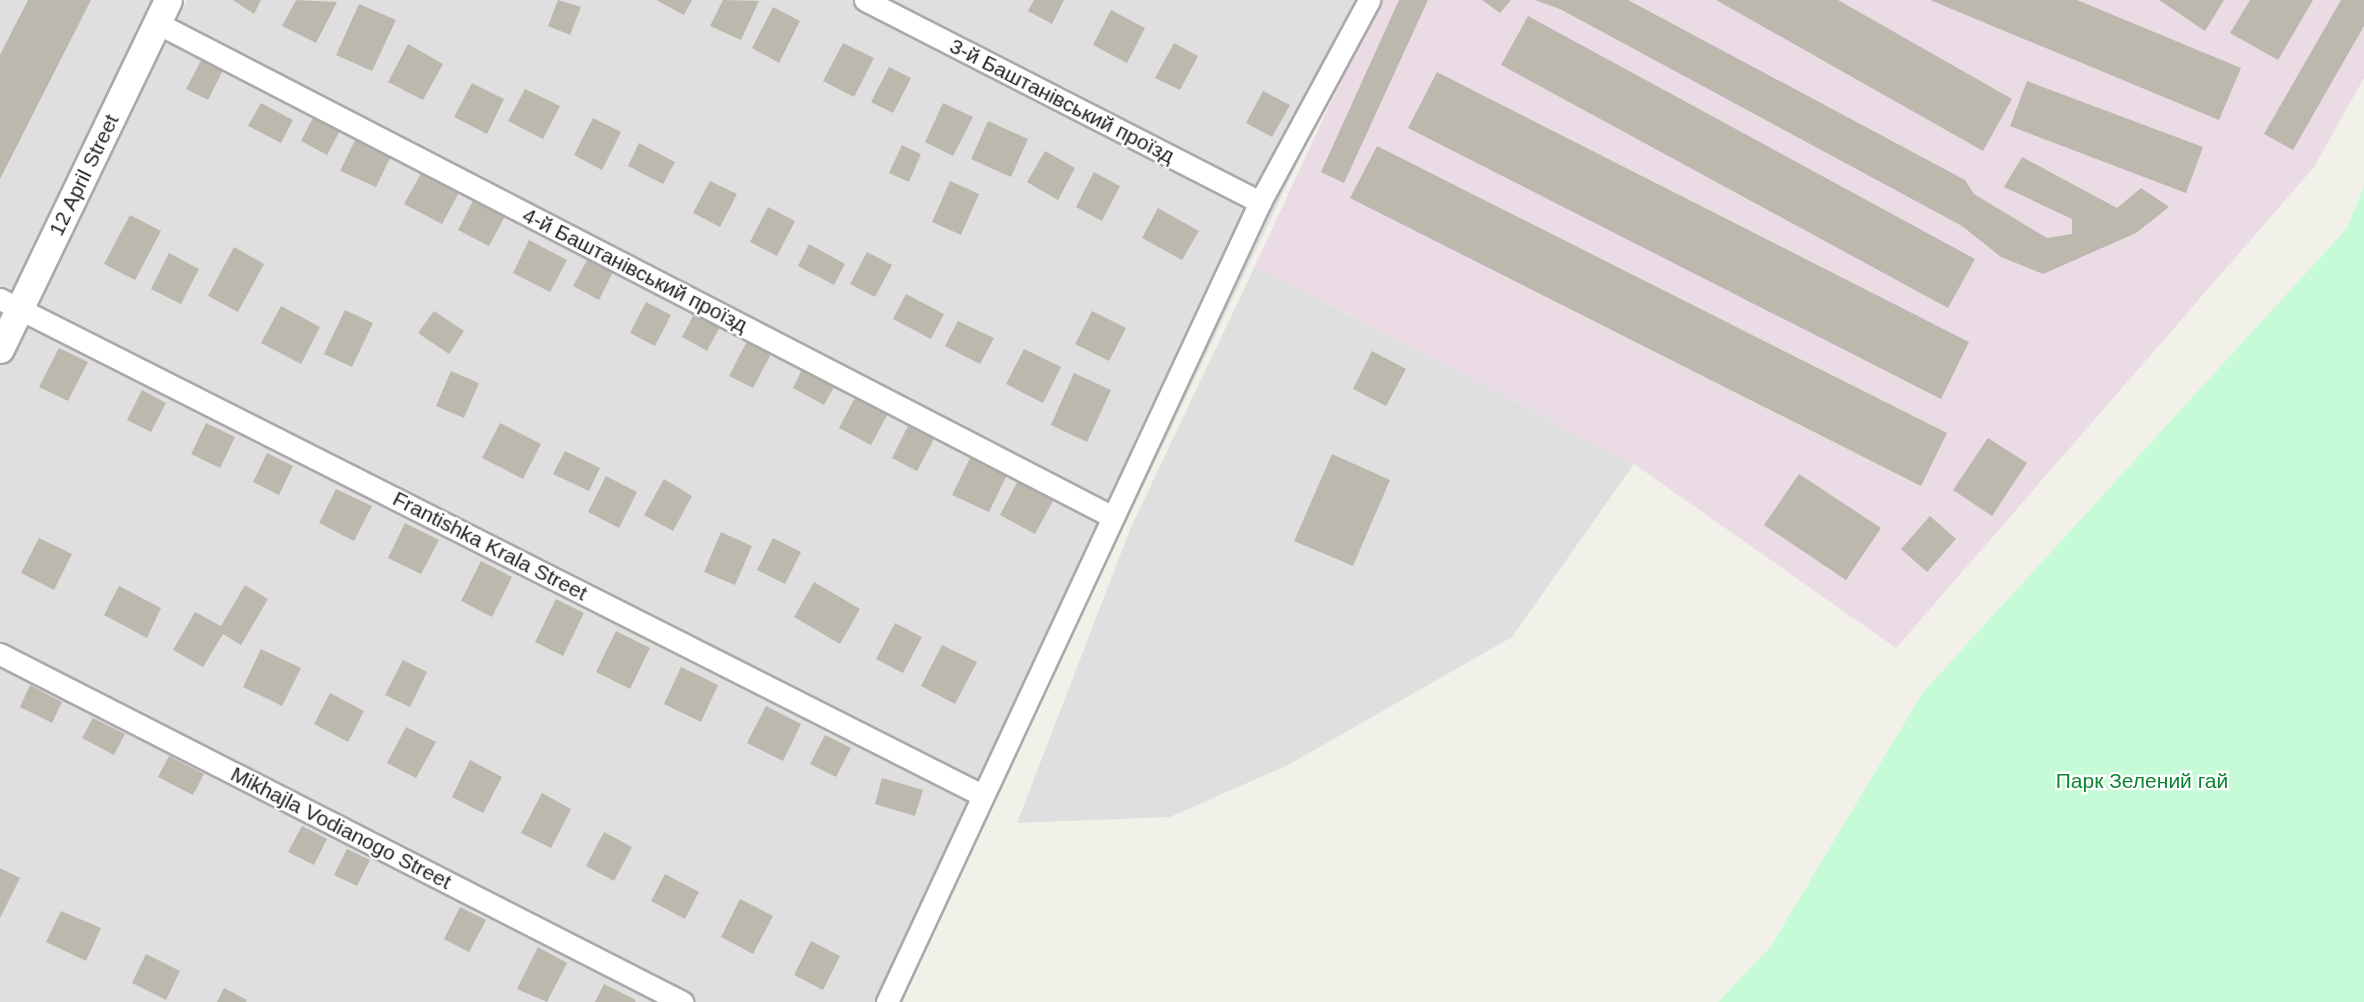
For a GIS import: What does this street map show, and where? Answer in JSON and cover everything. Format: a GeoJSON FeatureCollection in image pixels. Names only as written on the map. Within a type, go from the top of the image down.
{"type":"FeatureCollection","features":[{"type":"Feature","properties":{"kind":"street","name":"3-й Баштанівський проїзд"},"geometry":{"type":"LineString","coordinates":[[865,0],[1260,202]]}},
{"type":"Feature","properties":{"kind":"street"},"geometry":{"type":"LineString","coordinates":[[887,1002],[980,794],[1260,202],[1369,0]]}},
{"type":"Feature","properties":{"kind":"street","name":"12 April Street"},"geometry":{"type":"LineString","coordinates":[[0,349],[10,304],[162,11]]}},
{"type":"Feature","properties":{"kind":"street","name":"4-й Баштанівський проїзд"},"geometry":{"type":"LineString","coordinates":[[162,11],[1113,517]]}},
{"type":"Feature","properties":{"kind":"street","name":"Frantishka Krala Street"},"geometry":{"type":"LineString","coordinates":[[10,304],[980,794]]}},
{"type":"Feature","properties":{"kind":"street","name":"Mikhajla Vodianogo Street"},"geometry":{"type":"LineString","coordinates":[[0,654],[682,1002]]}},
{"type":"Feature","properties":{"kind":"shaded area"},"geometry":{"type":"Polygon","coordinates":[[[0,0],[158,0],[1,311],[0,310],[0,0]]]}},
{"type":"Feature","properties":{"kind":"shaded area"},"geometry":{"type":"Polygon","coordinates":[[[187,0],[1375,0],[898,1002],[0,1002],[0,326],[22,336],[187,0]]]}},
{"type":"Feature","properties":{"kind":"shaded area"},"geometry":{"type":"Polygon","coordinates":[[[1378,0],[2364,0],[2364,78],[2314,167],[1896,648],[1634,464],[1255,266],[1378,0]]]}},
{"type":"Feature","properties":{"kind":"shaded area"},"geometry":{"type":"Polygon","coordinates":[[[1255,266],[1634,464],[1512,637],[1290,764],[1170,817],[1017,823],[1131,527],[1255,266]]]}},
{"type":"Feature","properties":{"kind":"green space","name":"Парк Зелений гай"},"geometry":{"type":"Polygon","coordinates":[[[2364,186],[2364,1002],[1718,1002],[1771,946],[1923,692],[2347,228],[2364,186]]]}},
{"type":"Feature","properties":{"kind":"building"},"geometry":{"type":"Polygon","coordinates":[[[28,0],[91,0],[0,179],[0,55],[28,0]]]}},
{"type":"Feature","properties":{"kind":"building"},"geometry":{"type":"Polygon","coordinates":[[[233,0],[261,0],[254,14],[233,0]]]}},
{"type":"Feature","properties":{"kind":"building"},"geometry":{"type":"Polygon","coordinates":[[[296,0],[337,2],[316,43],[282,26],[296,0]]]}},
{"type":"Feature","properties":{"kind":"building"},"geometry":{"type":"Polygon","coordinates":[[[558,0],[581,7],[570,35],[548,26],[558,0]]]}},
{"type":"Feature","properties":{"kind":"building"},"geometry":{"type":"Polygon","coordinates":[[[656,0],[692,0],[684,15],[656,0]]]}},
{"type":"Feature","properties":{"kind":"building"},"geometry":{"type":"Polygon","coordinates":[[[723,0],[759,1],[741,40],[710,26],[723,0]]]}},
{"type":"Feature","properties":{"kind":"building"},"geometry":{"type":"Polygon","coordinates":[[[1034,0],[1064,0],[1052,24],[1028,11],[1034,0]]]}},
{"type":"Feature","properties":{"kind":"building"},"geometry":{"type":"Polygon","coordinates":[[[1399,0],[1428,0],[1344,183],[1321,172],[1399,0]]]}},
{"type":"Feature","properties":{"kind":"building"},"geometry":{"type":"Polygon","coordinates":[[[1482,0],[1511,0],[1500,13],[1482,0]]]}},
{"type":"Feature","properties":{"kind":"building"},"geometry":{"type":"Polygon","coordinates":[[[1535,0],[1628,0],[1965,180],[1974,194],[2047,238],[2072,234],[2072,219],[2004,187],[2022,157],[2117,208],[2141,188],[2169,207],[2136,233],[2043,274],[2001,257],[1962,226],[1560,9],[1535,0]]]}},
{"type":"Feature","properties":{"kind":"building"},"geometry":{"type":"Polygon","coordinates":[[[1716,0],[1838,0],[2012,99],[1983,151],[1716,0]]]}},
{"type":"Feature","properties":{"kind":"building"},"geometry":{"type":"Polygon","coordinates":[[[1930,0],[2077,0],[2241,68],[2219,120],[1930,0]]]}},
{"type":"Feature","properties":{"kind":"building"},"geometry":{"type":"Polygon","coordinates":[[[2159,0],[2224,0],[2205,31],[2159,0]]]}},
{"type":"Feature","properties":{"kind":"building"},"geometry":{"type":"Polygon","coordinates":[[[2250,0],[2313,0],[2278,60],[2230,33],[2250,0]]]}},
{"type":"Feature","properties":{"kind":"building"},"geometry":{"type":"Polygon","coordinates":[[[2341,0],[2364,0],[2364,26],[2293,150],[2264,134],[2341,0]]]}},
{"type":"Feature","properties":{"kind":"building"},"geometry":{"type":"Polygon","coordinates":[[[359,4],[396,20],[372,71],[336,55],[359,4]]]}},
{"type":"Feature","properties":{"kind":"building"},"geometry":{"type":"Polygon","coordinates":[[[773,7],[800,21],[779,63],[752,48],[773,7]]]}},
{"type":"Feature","properties":{"kind":"building"},"geometry":{"type":"Polygon","coordinates":[[[1111,10],[1145,28],[1127,63],[1093,45],[1111,10]]]}},
{"type":"Feature","properties":{"kind":"building"},"geometry":{"type":"Polygon","coordinates":[[[1528,16],[1975,259],[1948,308],[1501,65],[1528,16]]]}},
{"type":"Feature","properties":{"kind":"building"},"geometry":{"type":"Polygon","coordinates":[[[843,43],[874,58],[854,97],[823,81],[843,43]]]}},
{"type":"Feature","properties":{"kind":"building"},"geometry":{"type":"Polygon","coordinates":[[[1174,43],[1198,56],[1180,90],[1155,78],[1174,43]]]}},
{"type":"Feature","properties":{"kind":"building"},"geometry":{"type":"Polygon","coordinates":[[[408,44],[443,64],[423,100],[388,82],[408,44]]]}},
{"type":"Feature","properties":{"kind":"building"},"geometry":{"type":"Polygon","coordinates":[[[205,53],[226,64],[208,100],[186,89],[205,53]]]}},
{"type":"Feature","properties":{"kind":"building"},"geometry":{"type":"Polygon","coordinates":[[[889,67],[911,78],[893,113],[871,102],[889,67]]]}},
{"type":"Feature","properties":{"kind":"building"},"geometry":{"type":"Polygon","coordinates":[[[1437,72],[1969,342],[1941,399],[1408,128],[1437,72]]]}},
{"type":"Feature","properties":{"kind":"building"},"geometry":{"type":"Polygon","coordinates":[[[2027,81],[2203,147],[2186,193],[2010,126],[2027,81]]]}},
{"type":"Feature","properties":{"kind":"building"},"geometry":{"type":"Polygon","coordinates":[[[472,83],[504,99],[487,134],[454,117],[472,83]]]}},
{"type":"Feature","properties":{"kind":"building"},"geometry":{"type":"Polygon","coordinates":[[[525,89],[560,106],[543,139],[508,121],[525,89]]]}},
{"type":"Feature","properties":{"kind":"building"},"geometry":{"type":"Polygon","coordinates":[[[1263,91],[1290,105],[1272,137],[1246,123],[1263,91]]]}},
{"type":"Feature","properties":{"kind":"building"},"geometry":{"type":"Polygon","coordinates":[[[261,103],[293,120],[281,143],[248,126],[261,103]]]}},
{"type":"Feature","properties":{"kind":"building"},"geometry":{"type":"Polygon","coordinates":[[[943,103],[973,117],[953,156],[925,142],[943,103]]]}},
{"type":"Feature","properties":{"kind":"building"},"geometry":{"type":"Polygon","coordinates":[[[317,110],[343,125],[327,155],[301,141],[317,110]]]}},
{"type":"Feature","properties":{"kind":"building"},"geometry":{"type":"Polygon","coordinates":[[[593,118],[621,132],[602,170],[574,155],[593,118]]]}},
{"type":"Feature","properties":{"kind":"building"},"geometry":{"type":"Polygon","coordinates":[[[988,121],[1028,139],[1011,177],[971,159],[988,121]]]}},
{"type":"Feature","properties":{"kind":"building"},"geometry":{"type":"Polygon","coordinates":[[[358,134],[394,150],[376,187],[340,171],[358,134]]]}},
{"type":"Feature","properties":{"kind":"building"},"geometry":{"type":"Polygon","coordinates":[[[639,143],[675,162],[663,184],[628,166],[639,143]]]}},
{"type":"Feature","properties":{"kind":"building"},"geometry":{"type":"Polygon","coordinates":[[[902,145],[921,154],[909,182],[889,173],[902,145]]]}},
{"type":"Feature","properties":{"kind":"building"},"geometry":{"type":"Polygon","coordinates":[[[1377,146],[1947,433],[1921,486],[1350,198],[1377,146]]]}},
{"type":"Feature","properties":{"kind":"building"},"geometry":{"type":"Polygon","coordinates":[[[1045,151],[1075,168],[1058,200],[1027,182],[1045,151]]]}},
{"type":"Feature","properties":{"kind":"building"},"geometry":{"type":"Polygon","coordinates":[[[424,168],[461,189],[442,224],[404,204],[424,168]]]}},
{"type":"Feature","properties":{"kind":"building"},"geometry":{"type":"Polygon","coordinates":[[[1094,172],[1120,186],[1102,221],[1076,207],[1094,172]]]}},
{"type":"Feature","properties":{"kind":"building"},"geometry":{"type":"Polygon","coordinates":[[[710,181],[737,194],[720,227],[693,213],[710,181]]]}},
{"type":"Feature","properties":{"kind":"building"},"geometry":{"type":"Polygon","coordinates":[[[950,181],[979,194],[961,235],[932,222],[950,181]]]}},
{"type":"Feature","properties":{"kind":"building"},"geometry":{"type":"Polygon","coordinates":[[[477,193],[509,209],[489,246],[458,230],[477,193]]]}},
{"type":"Feature","properties":{"kind":"building"},"geometry":{"type":"Polygon","coordinates":[[[768,207],[795,221],[777,256],[750,242],[768,207]]]}},
{"type":"Feature","properties":{"kind":"building"},"geometry":{"type":"Polygon","coordinates":[[[1158,208],[1199,231],[1182,260],[1142,238],[1158,208]]]}},
{"type":"Feature","properties":{"kind":"building"},"geometry":{"type":"Polygon","coordinates":[[[130,215],[161,231],[135,280],[104,264],[130,215]]]}},
{"type":"Feature","properties":{"kind":"building"},"geometry":{"type":"Polygon","coordinates":[[[529,240],[567,260],[550,292],[513,273],[529,240]]]}},
{"type":"Feature","properties":{"kind":"building"},"geometry":{"type":"Polygon","coordinates":[[[809,244],[845,264],[834,285],[798,266],[809,244]]]}},
{"type":"Feature","properties":{"kind":"building"},"geometry":{"type":"Polygon","coordinates":[[[234,247],[264,264],[238,312],[208,296],[234,247]]]}},
{"type":"Feature","properties":{"kind":"building"},"geometry":{"type":"Polygon","coordinates":[[[867,252],[892,265],[875,297],[850,284],[867,252]]]}},
{"type":"Feature","properties":{"kind":"building"},"geometry":{"type":"Polygon","coordinates":[[[169,253],[199,269],[181,304],[151,289],[169,253]]]}},
{"type":"Feature","properties":{"kind":"building"},"geometry":{"type":"Polygon","coordinates":[[[591,253],[616,266],[599,300],[573,286],[591,253]]]}},
{"type":"Feature","properties":{"kind":"building"},"geometry":{"type":"Polygon","coordinates":[[[906,294],[944,314],[931,339],[893,319],[906,294]]]}},
{"type":"Feature","properties":{"kind":"building"},"geometry":{"type":"Polygon","coordinates":[[[646,302],[671,315],[655,346],[630,333],[646,302]]]}},
{"type":"Feature","properties":{"kind":"building"},"geometry":{"type":"Polygon","coordinates":[[[281,306],[320,327],[301,364],[261,343],[281,306]]]}},
{"type":"Feature","properties":{"kind":"building"},"geometry":{"type":"Polygon","coordinates":[[[697,308],[723,321],[707,351],[682,337],[697,308]]]}},
{"type":"Feature","properties":{"kind":"building"},"geometry":{"type":"Polygon","coordinates":[[[345,310],[373,323],[352,367],[324,354],[345,310]]]}},
{"type":"Feature","properties":{"kind":"building"},"geometry":{"type":"Polygon","coordinates":[[[434,311],[464,331],[449,354],[418,333],[434,311]]]}},
{"type":"Feature","properties":{"kind":"building"},"geometry":{"type":"Polygon","coordinates":[[[1092,311],[1126,328],[1109,361],[1075,344],[1092,311]]]}},
{"type":"Feature","properties":{"kind":"building"},"geometry":{"type":"Polygon","coordinates":[[[958,321],[994,338],[980,364],[945,346],[958,321]]]}},
{"type":"Feature","properties":{"kind":"building"},"geometry":{"type":"Polygon","coordinates":[[[747,341],[771,354],[753,388],[729,376],[747,341]]]}},
{"type":"Feature","properties":{"kind":"building"},"geometry":{"type":"Polygon","coordinates":[[[59,348],[88,362],[68,401],[39,387],[59,348]]]}},
{"type":"Feature","properties":{"kind":"building"},"geometry":{"type":"Polygon","coordinates":[[[1024,349],[1061,367],[1043,403],[1006,384],[1024,349]]]}},
{"type":"Feature","properties":{"kind":"building"},"geometry":{"type":"Polygon","coordinates":[[[1372,351],[1406,369],[1386,406],[1353,389],[1372,351]]]}},
{"type":"Feature","properties":{"kind":"building"},"geometry":{"type":"Polygon","coordinates":[[[805,363],[838,380],[824,405],[793,388],[805,363]]]}},
{"type":"Feature","properties":{"kind":"building"},"geometry":{"type":"Polygon","coordinates":[[[451,371],[479,383],[464,418],[436,406],[451,371]]]}},
{"type":"Feature","properties":{"kind":"building"},"geometry":{"type":"Polygon","coordinates":[[[1074,373],[1111,390],[1087,442],[1051,425],[1074,373]]]}},
{"type":"Feature","properties":{"kind":"building"},"geometry":{"type":"Polygon","coordinates":[[[142,390],[166,403],[151,432],[127,420],[142,390]]]}},
{"type":"Feature","properties":{"kind":"building"},"geometry":{"type":"Polygon","coordinates":[[[859,390],[891,408],[871,445],[839,428],[859,390]]]}},
{"type":"Feature","properties":{"kind":"building"},"geometry":{"type":"Polygon","coordinates":[[[206,423],[235,437],[220,468],[191,454],[206,423]]]}},
{"type":"Feature","properties":{"kind":"building"},"geometry":{"type":"Polygon","coordinates":[[[500,423],[541,444],[523,479],[482,458],[500,423]]]}},
{"type":"Feature","properties":{"kind":"building"},"geometry":{"type":"Polygon","coordinates":[[[908,426],[934,439],[917,471],[892,458],[908,426]]]}},
{"type":"Feature","properties":{"kind":"building"},"geometry":{"type":"Polygon","coordinates":[[[1988,438],[2027,463],[1992,516],[1953,490],[1988,438]]]}},
{"type":"Feature","properties":{"kind":"building"},"geometry":{"type":"Polygon","coordinates":[[[565,451],[600,468],[589,491],[553,474],[565,451]]]}},
{"type":"Feature","properties":{"kind":"building"},"geometry":{"type":"Polygon","coordinates":[[[267,453],[293,466],[279,495],[253,482],[267,453]]]}},
{"type":"Feature","properties":{"kind":"building"},"geometry":{"type":"Polygon","coordinates":[[[1332,454],[1390,480],[1353,566],[1294,541],[1332,454]]]}},
{"type":"Feature","properties":{"kind":"building"},"geometry":{"type":"Polygon","coordinates":[[[971,456],[1008,473],[989,512],[952,495],[971,456]]]}},
{"type":"Feature","properties":{"kind":"building"},"geometry":{"type":"Polygon","coordinates":[[[1799,474],[1881,528],[1846,580],[1764,525],[1799,474]]]}},
{"type":"Feature","properties":{"kind":"building"},"geometry":{"type":"Polygon","coordinates":[[[606,476],[637,492],[619,528],[588,512],[606,476]]]}},
{"type":"Feature","properties":{"kind":"building"},"geometry":{"type":"Polygon","coordinates":[[[664,479],[692,496],[673,531],[644,515],[664,479]]]}},
{"type":"Feature","properties":{"kind":"building"},"geometry":{"type":"Polygon","coordinates":[[[1019,479],[1054,499],[1035,534],[1000,515],[1019,479]]]}},
{"type":"Feature","properties":{"kind":"building"},"geometry":{"type":"Polygon","coordinates":[[[336,489],[372,506],[354,541],[319,523],[336,489]]]}},
{"type":"Feature","properties":{"kind":"building"},"geometry":{"type":"Polygon","coordinates":[[[1930,516],[1956,539],[1927,572],[1901,549],[1930,516]]]}},
{"type":"Feature","properties":{"kind":"building"},"geometry":{"type":"Polygon","coordinates":[[[405,523],[439,540],[421,574],[388,558],[405,523]]]}},
{"type":"Feature","properties":{"kind":"building"},"geometry":{"type":"Polygon","coordinates":[[[721,532],[752,546],[735,585],[704,572],[721,532]]]}},
{"type":"Feature","properties":{"kind":"building"},"geometry":{"type":"Polygon","coordinates":[[[39,538],[72,554],[54,590],[21,573],[39,538]]]}},
{"type":"Feature","properties":{"kind":"building"},"geometry":{"type":"Polygon","coordinates":[[[773,538],[801,552],[785,584],[757,570],[773,538]]]}},
{"type":"Feature","properties":{"kind":"building"},"geometry":{"type":"Polygon","coordinates":[[[481,561],[512,577],[492,617],[461,601],[481,561]]]}},
{"type":"Feature","properties":{"kind":"building"},"geometry":{"type":"Polygon","coordinates":[[[814,582],[860,609],[840,644],[794,617],[814,582]]]}},
{"type":"Feature","properties":{"kind":"building"},"geometry":{"type":"Polygon","coordinates":[[[245,585],[268,599],[241,645],[223,634],[203,667],[173,650],[195,612],[221,626],[245,585]]]}},
{"type":"Feature","properties":{"kind":"building"},"geometry":{"type":"Polygon","coordinates":[[[119,586],[161,608],[147,638],[104,615],[119,586]]]}},
{"type":"Feature","properties":{"kind":"building"},"geometry":{"type":"Polygon","coordinates":[[[556,599],[584,613],[563,656],[535,642],[556,599]]]}},
{"type":"Feature","properties":{"kind":"building"},"geometry":{"type":"Polygon","coordinates":[[[895,623],[922,637],[903,673],[876,659],[895,623]]]}},
{"type":"Feature","properties":{"kind":"building"},"geometry":{"type":"Polygon","coordinates":[[[616,631],[650,648],[630,689],[596,672],[616,631]]]}},
{"type":"Feature","properties":{"kind":"building"},"geometry":{"type":"Polygon","coordinates":[[[942,645],[977,662],[955,704],[921,686],[942,645]]]}},
{"type":"Feature","properties":{"kind":"building"},"geometry":{"type":"Polygon","coordinates":[[[261,649],[301,668],[282,706],[243,687],[261,649]]]}},
{"type":"Feature","properties":{"kind":"building"},"geometry":{"type":"Polygon","coordinates":[[[403,660],[427,672],[410,707],[385,695],[403,660]]]}},
{"type":"Feature","properties":{"kind":"building"},"geometry":{"type":"Polygon","coordinates":[[[681,667],[718,685],[701,722],[664,704],[681,667]]]}},
{"type":"Feature","properties":{"kind":"building"},"geometry":{"type":"Polygon","coordinates":[[[30,685],[62,702],[52,723],[20,707],[30,685]]]}},
{"type":"Feature","properties":{"kind":"building"},"geometry":{"type":"Polygon","coordinates":[[[330,693],[364,711],[348,742],[314,724],[330,693]]]}},
{"type":"Feature","properties":{"kind":"building"},"geometry":{"type":"Polygon","coordinates":[[[766,706],[801,724],[783,761],[747,743],[766,706]]]}},
{"type":"Feature","properties":{"kind":"building"},"geometry":{"type":"Polygon","coordinates":[[[93,718],[125,734],[114,755],[82,738],[93,718]]]}},
{"type":"Feature","properties":{"kind":"building"},"geometry":{"type":"Polygon","coordinates":[[[406,727],[436,742],[416,778],[387,763],[406,727]]]}},
{"type":"Feature","properties":{"kind":"building"},"geometry":{"type":"Polygon","coordinates":[[[825,735],[851,748],[836,777],[810,764],[825,735]]]}},
{"type":"Feature","properties":{"kind":"building"},"geometry":{"type":"Polygon","coordinates":[[[169,756],[204,774],[193,795],[158,777],[169,756]]]}},
{"type":"Feature","properties":{"kind":"building"},"geometry":{"type":"Polygon","coordinates":[[[470,760],[502,777],[483,813],[452,797],[470,760]]]}},
{"type":"Feature","properties":{"kind":"building"},"geometry":{"type":"Polygon","coordinates":[[[882,778],[923,790],[915,816],[875,804],[882,778]]]}},
{"type":"Feature","properties":{"kind":"building"},"geometry":{"type":"Polygon","coordinates":[[[542,793],[571,809],[551,848],[521,833],[542,793]]]}},
{"type":"Feature","properties":{"kind":"building"},"geometry":{"type":"Polygon","coordinates":[[[302,826],[327,839],[314,865],[288,852],[302,826]]]}},
{"type":"Feature","properties":{"kind":"building"},"geometry":{"type":"Polygon","coordinates":[[[604,832],[632,847],[614,881],[586,866],[604,832]]]}},
{"type":"Feature","properties":{"kind":"building"},"geometry":{"type":"Polygon","coordinates":[[[347,849],[370,860],[357,886],[334,875],[347,849]]]}},
{"type":"Feature","properties":{"kind":"building"},"geometry":{"type":"Polygon","coordinates":[[[0,868],[20,878],[0,918],[0,868]]]}},
{"type":"Feature","properties":{"kind":"building"},"geometry":{"type":"Polygon","coordinates":[[[665,874],[699,892],[685,919],[651,901],[665,874]]]}},
{"type":"Feature","properties":{"kind":"building"},"geometry":{"type":"Polygon","coordinates":[[[740,899],[773,916],[753,954],[721,937],[740,899]]]}},
{"type":"Feature","properties":{"kind":"building"},"geometry":{"type":"Polygon","coordinates":[[[460,907],[486,920],[469,952],[444,939],[460,907]]]}},
{"type":"Feature","properties":{"kind":"building"},"geometry":{"type":"Polygon","coordinates":[[[61,911],[101,928],[86,961],[46,942],[61,911]]]}},
{"type":"Feature","properties":{"kind":"building"},"geometry":{"type":"Polygon","coordinates":[[[811,941],[840,956],[823,990],[794,975],[811,941]]]}},
{"type":"Feature","properties":{"kind":"building"},"geometry":{"type":"Polygon","coordinates":[[[538,947],[567,963],[547,1002],[517,989],[538,947]]]}},
{"type":"Feature","properties":{"kind":"building"},"geometry":{"type":"Polygon","coordinates":[[[146,954],[180,971],[166,1000],[132,983],[146,954]]]}},
{"type":"Feature","properties":{"kind":"building"},"geometry":{"type":"Polygon","coordinates":[[[604,984],[636,1000],[635,1002],[595,1002],[604,984]]]}},
{"type":"Feature","properties":{"kind":"building"},"geometry":{"type":"Polygon","coordinates":[[[224,988],[247,1000],[246,1002],[217,1002],[224,988]]]}}]}
